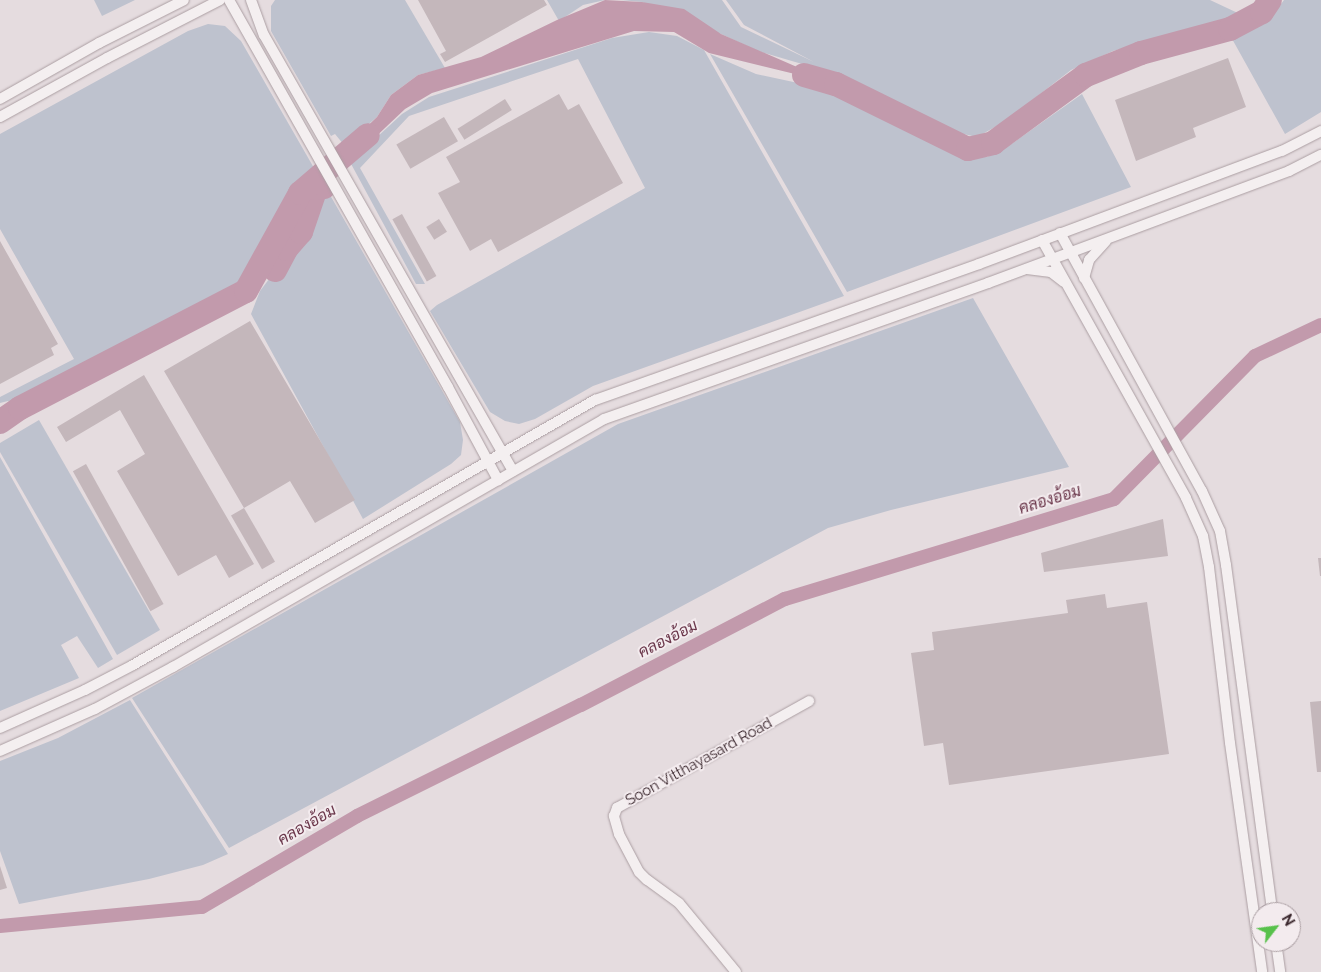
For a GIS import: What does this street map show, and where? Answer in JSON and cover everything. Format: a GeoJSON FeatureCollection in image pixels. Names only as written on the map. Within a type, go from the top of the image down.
{"type":"FeatureCollection","features":[{"type":"Feature","properties":{"kind":"street"},"geometry":{"type":"LineString","coordinates":[[0,99],[99,43],[184,0]]}},
{"type":"Feature","properties":{"kind":"street"},"geometry":{"type":"LineString","coordinates":[[0,116],[220,0]]}},
{"type":"Feature","properties":{"kind":"street"},"geometry":{"type":"LineString","coordinates":[[229,0],[339,193],[498,480]]}},
{"type":"Feature","properties":{"kind":"street"},"geometry":{"type":"LineString","coordinates":[[251,0],[264,36],[514,471]]}},
{"type":"Feature","properties":{"kind":"street"},"geometry":{"type":"LineString","coordinates":[[0,728],[85,690],[148,656],[294,575],[487,461],[595,400],[1042,240],[1282,151],[1321,131]]}},
{"type":"Feature","properties":{"kind":"street"},"geometry":{"type":"LineString","coordinates":[[0,751],[111,701],[304,593],[604,419],[1111,237],[1289,171],[1321,155]]}},
{"type":"Feature","properties":{"kind":"street"},"geometry":{"type":"LineString","coordinates":[[1060,233],[1197,482],[1220,531],[1271,902]]}},
{"type":"Feature","properties":{"kind":"street"},"geometry":{"type":"LineString","coordinates":[[1084,278],[1089,260],[1111,237]]}},
{"type":"Feature","properties":{"kind":"street"},"geometry":{"type":"LineString","coordinates":[[1042,240],[1186,498],[1203,536],[1209,568],[1230,743],[1262,972]]}},
{"type":"Feature","properties":{"kind":"street"},"geometry":{"type":"LineString","coordinates":[[1024,268],[1052,272],[1069,286]]}},
{"type":"Feature","properties":{"kind":"street","name":"Soon Vitthayasard Road"},"geometry":{"type":"LineString","coordinates":[[736,972],[679,903],[639,872],[618,834],[614,816],[617,808],[809,701]]}},
{"type":"Feature","properties":{"kind":"street"},"geometry":{"type":"LineString","coordinates":[[1277,952],[1280,972]]}},
{"type":"Feature","properties":{"kind":"shaded area"},"geometry":{"type":"Polygon","coordinates":[[[94,0],[135,0],[102,16],[94,0]]]}},
{"type":"Feature","properties":{"kind":"shaded area"},"geometry":{"type":"Polygon","coordinates":[[[275,0],[405,0],[445,68],[418,75],[391,95],[377,117],[344,145],[335,134],[331,136],[271,31],[271,6],[275,0]]]}},
{"type":"Feature","properties":{"kind":"shaded area"},"geometry":{"type":"Polygon","coordinates":[[[547,0],[605,0],[583,5],[559,21],[547,0]]]}},
{"type":"Feature","properties":{"kind":"shaded area"},"geometry":{"type":"Polygon","coordinates":[[[605,0],[642,2],[684,9],[721,34],[836,84],[709,53],[674,32],[634,31],[432,93],[405,109],[348,163],[339,146],[358,135],[377,117],[391,95],[418,75],[481,57],[557,20],[605,0]]]}},
{"type":"Feature","properties":{"kind":"shaded area"},"geometry":{"type":"Polygon","coordinates":[[[621,0],[722,0],[741,27],[814,62],[744,25],[726,0],[1210,0],[1242,15],[1113,51],[1071,70],[1004,122],[977,137],[959,133],[843,76],[758,51],[642,2],[621,0]]]}},
{"type":"Feature","properties":{"kind":"shaded area"},"geometry":{"type":"Polygon","coordinates":[[[1284,0],[1321,0],[1321,112],[1285,134],[1231,37],[1273,15],[1284,0]]]}},
{"type":"Feature","properties":{"kind":"shaded area"},"geometry":{"type":"Polygon","coordinates":[[[208,24],[225,26],[241,41],[314,168],[305,178],[296,182],[244,284],[20,408],[8,401],[0,403],[0,397],[74,359],[0,229],[0,134],[188,31],[208,24]]]}},
{"type":"Feature","properties":{"kind":"shaded area"},"geometry":{"type":"Polygon","coordinates":[[[649,32],[677,36],[704,50],[844,296],[593,386],[535,419],[519,424],[505,421],[490,412],[430,311],[437,305],[645,188],[578,59],[409,116],[360,168],[425,284],[416,284],[350,162],[402,114],[429,97],[612,38],[649,32]]]}},
{"type":"Feature","properties":{"kind":"shaded area"},"geometry":{"type":"Polygon","coordinates":[[[710,54],[756,74],[840,92],[955,155],[987,157],[1013,143],[1082,94],[1131,187],[847,292],[710,54]]]}},
{"type":"Feature","properties":{"kind":"shaded area"},"geometry":{"type":"Polygon","coordinates":[[[326,188],[460,422],[463,440],[461,455],[451,464],[363,519],[251,314],[260,291],[276,270],[286,249],[301,232],[315,190],[326,188]]]}},
{"type":"Feature","properties":{"kind":"shaded area"},"geometry":{"type":"Polygon","coordinates":[[[973,298],[1069,467],[891,510],[828,528],[229,848],[132,698],[618,424],[973,298]]]}},
{"type":"Feature","properties":{"kind":"shaded area"},"geometry":{"type":"Polygon","coordinates":[[[39,420],[160,630],[117,655],[0,452],[0,443],[39,420]]]}},
{"type":"Feature","properties":{"kind":"shaded area"},"geometry":{"type":"Polygon","coordinates":[[[0,457],[113,659],[98,668],[77,636],[61,645],[79,678],[0,711],[0,457]]]}},
{"type":"Feature","properties":{"kind":"shaded area"},"geometry":{"type":"Polygon","coordinates":[[[130,700],[228,854],[203,865],[149,879],[19,904],[0,851],[0,761],[58,738],[130,700]]]}},
{"type":"Feature","properties":{"kind":"building"},"geometry":{"type":"Polygon","coordinates":[[[418,0],[544,0],[547,5],[445,62],[440,54],[446,51],[418,0]]]}},
{"type":"Feature","properties":{"kind":"building"},"geometry":{"type":"Polygon","coordinates":[[[1228,58],[1246,107],[1193,128],[1196,137],[1136,161],[1115,100],[1228,58]]]}},
{"type":"Feature","properties":{"kind":"building"},"geometry":{"type":"Polygon","coordinates":[[[559,94],[568,110],[579,104],[623,183],[498,252],[491,239],[470,251],[438,193],[460,182],[446,157],[559,94]]]}},
{"type":"Feature","properties":{"kind":"building"},"geometry":{"type":"Polygon","coordinates":[[[505,99],[512,110],[464,140],[458,129],[505,99]]]}},
{"type":"Feature","properties":{"kind":"building"},"geometry":{"type":"Polygon","coordinates":[[[444,117],[458,141],[410,169],[396,144],[444,117]]]}},
{"type":"Feature","properties":{"kind":"building"},"geometry":{"type":"Polygon","coordinates":[[[402,214],[436,276],[427,281],[392,219],[402,214]]]}},
{"type":"Feature","properties":{"kind":"building"},"geometry":{"type":"Polygon","coordinates":[[[439,219],[447,232],[434,240],[426,227],[439,219]]]}},
{"type":"Feature","properties":{"kind":"building"},"geometry":{"type":"Polygon","coordinates":[[[0,241],[58,344],[51,348],[54,355],[0,384],[0,241]]]}},
{"type":"Feature","properties":{"kind":"building"},"geometry":{"type":"Polygon","coordinates":[[[250,321],[355,500],[315,523],[290,481],[244,508],[164,371],[250,321]]]}},
{"type":"Feature","properties":{"kind":"building"},"geometry":{"type":"Polygon","coordinates":[[[144,375],[254,564],[229,578],[216,555],[178,576],[117,471],[145,454],[120,410],[66,442],[57,427],[144,375]]]}},
{"type":"Feature","properties":{"kind":"building"},"geometry":{"type":"Polygon","coordinates":[[[86,464],[164,604],[150,611],[73,471],[86,464]]]}},
{"type":"Feature","properties":{"kind":"building"},"geometry":{"type":"Polygon","coordinates":[[[244,508],[275,562],[262,569],[231,516],[244,508]]]}},
{"type":"Feature","properties":{"kind":"building"},"geometry":{"type":"Polygon","coordinates":[[[1163,519],[1168,556],[1044,572],[1041,553],[1163,519]]]}},
{"type":"Feature","properties":{"kind":"building"},"geometry":{"type":"Polygon","coordinates":[[[1318,558],[1321,558],[1321,576],[1320,576],[1318,558]]]}},
{"type":"Feature","properties":{"kind":"building"},"geometry":{"type":"Polygon","coordinates":[[[1105,594],[1107,608],[1147,602],[1169,754],[949,785],[943,743],[924,746],[911,653],[934,650],[932,632],[1068,613],[1066,600],[1105,594]]]}},
{"type":"Feature","properties":{"kind":"building"},"geometry":{"type":"Polygon","coordinates":[[[1321,701],[1321,772],[1317,772],[1310,702],[1321,701]]]}},
{"type":"Feature","properties":{"kind":"building"},"geometry":{"type":"Polygon","coordinates":[[[0,866],[7,888],[0,890],[0,866]]]}},
{"type":"Feature","properties":{"kind":"waterway"},"geometry":{"type":"LineString","coordinates":[[804,75],[836,84],[968,149],[993,143],[1086,75],[1141,53],[1230,29],[1262,12],[1270,0]]}},
{"type":"Feature","properties":{"kind":"waterway"},"geometry":{"type":"LineString","coordinates":[[0,422],[20,408],[246,291],[300,193],[368,135]]}},
{"type":"Feature","properties":{"kind":"waterway"},"geometry":{"type":"LineString","coordinates":[[275,270],[286,249],[301,232],[316,188],[324,187]]}},
{"type":"Feature","properties":{"kind":"waterway","name":"คลองอ้อม"},"geometry":{"type":"LineString","coordinates":[[0,926],[202,907],[357,816],[581,705],[785,599],[1114,499],[1255,356],[1321,325]]}}]}
